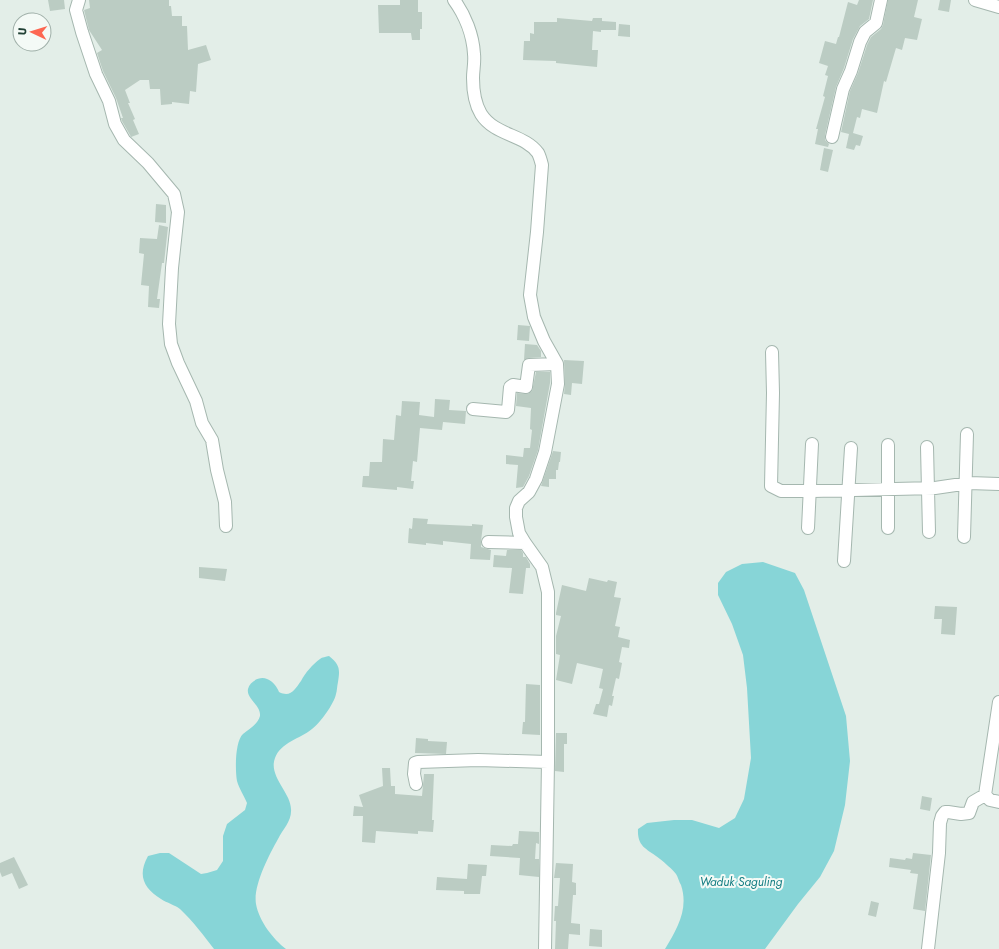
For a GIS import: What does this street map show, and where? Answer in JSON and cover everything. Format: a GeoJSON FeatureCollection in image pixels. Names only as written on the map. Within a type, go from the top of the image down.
{"type":"FeatureCollection","features":[{"type":"Feature","properties":{"kind":"street"},"geometry":{"type":"LineString","coordinates":[[79,0],[76,10],[82,32],[96,74],[109,101],[115,124],[124,140],[148,163],[174,194],[178,212],[172,268],[169,324],[172,344],[178,363],[196,400],[202,424],[212,440],[217,470],[225,502],[226,526]]}},
{"type":"Feature","properties":{"kind":"street"},"geometry":{"type":"LineString","coordinates":[[454,0],[461,10],[470,32],[474,54],[473,78],[475,98],[480,112],[495,128],[526,143],[539,155],[542,165],[530,296],[534,317],[544,341],[557,364],[558,384],[545,452],[536,479],[529,492],[520,501],[516,508],[516,517],[519,533],[542,567],[548,592],[548,762],[545,949]]}},
{"type":"Feature","properties":{"kind":"street"},"geometry":{"type":"LineString","coordinates":[[832,138],[843,89],[851,71],[860,42],[865,32],[876,22],[881,0]]}},
{"type":"Feature","properties":{"kind":"street"},"geometry":{"type":"LineString","coordinates":[[975,0],[999,7]]}},
{"type":"Feature","properties":{"kind":"street"},"geometry":{"type":"LineString","coordinates":[[772,352],[773,393],[771,486],[781,491],[809,491],[928,488],[966,484],[999,484]]}},
{"type":"Feature","properties":{"kind":"street"},"geometry":{"type":"LineString","coordinates":[[473,410],[506,412],[508,410],[510,387],[513,385],[526,387],[529,365],[557,364]]}},
{"type":"Feature","properties":{"kind":"street"},"geometry":{"type":"LineString","coordinates":[[964,537],[967,434]]}},
{"type":"Feature","properties":{"kind":"street"},"geometry":{"type":"LineString","coordinates":[[808,528],[812,444]]}},
{"type":"Feature","properties":{"kind":"street"},"geometry":{"type":"LineString","coordinates":[[888,445],[888,528]]}},
{"type":"Feature","properties":{"kind":"street"},"geometry":{"type":"LineString","coordinates":[[927,447],[929,532]]}},
{"type":"Feature","properties":{"kind":"street"},"geometry":{"type":"LineString","coordinates":[[844,561],[850,490],[851,448]]}},
{"type":"Feature","properties":{"kind":"street"},"geometry":{"type":"LineString","coordinates":[[488,542],[525,544]]}},
{"type":"Feature","properties":{"kind":"street"},"geometry":{"type":"LineString","coordinates":[[928,949],[939,853],[940,823],[942,816],[945,812],[961,814],[969,813],[974,802],[985,795],[999,702]]}},
{"type":"Feature","properties":{"kind":"street"},"geometry":{"type":"LineString","coordinates":[[416,784],[414,767],[415,763],[418,762],[478,760],[548,762]]}},
{"type":"Feature","properties":{"kind":"street"},"geometry":{"type":"LineString","coordinates":[[985,795],[990,800],[999,802]]}},
{"type":"Feature","properties":{"kind":"water","name":"Waduk Saguling"},"geometry":{"type":"Polygon","coordinates":[[[763,562],[795,573],[804,590],[846,716],[850,761],[845,805],[834,851],[820,877],[765,949],[665,949],[674,934],[683,911],[684,902],[681,885],[676,874],[664,862],[641,844],[638,829],[647,823],[674,820],[692,820],[719,828],[735,818],[744,799],[751,758],[747,688],[743,655],[732,624],[718,595],[718,583],[726,572],[742,564],[763,562]]]}},
{"type":"Feature","properties":{"kind":"water"},"geometry":{"type":"Polygon","coordinates":[[[329,656],[335,662],[339,670],[339,678],[333,703],[315,726],[286,744],[275,758],[274,765],[277,778],[288,797],[291,813],[289,821],[274,846],[262,871],[257,888],[256,904],[260,917],[267,929],[286,949],[214,949],[180,909],[161,899],[150,890],[144,881],[143,870],[145,863],[148,856],[160,853],[169,853],[201,874],[217,870],[223,861],[223,836],[227,824],[245,810],[247,803],[237,781],[236,763],[237,749],[240,738],[255,724],[260,716],[260,712],[249,696],[249,686],[256,680],[264,678],[273,683],[279,692],[283,694],[290,693],[295,690],[315,663],[321,658],[329,656]]]}},
{"type":"Feature","properties":{"kind":"building"},"geometry":{"type":"Polygon","coordinates":[[[48,0],[64,0],[65,9],[50,11],[48,0]]]}},
{"type":"Feature","properties":{"kind":"building"},"geometry":{"type":"Polygon","coordinates":[[[89,0],[169,0],[172,16],[182,16],[182,26],[187,26],[188,50],[206,45],[211,60],[198,64],[196,92],[190,91],[189,104],[172,102],[172,104],[161,105],[160,89],[150,89],[149,80],[140,80],[125,90],[130,103],[128,103],[135,119],[133,120],[139,134],[131,137],[122,121],[121,118],[123,118],[116,98],[103,71],[97,53],[102,50],[89,30],[84,10],[90,8],[89,0]]]}},
{"type":"Feature","properties":{"kind":"building"},"geometry":{"type":"Polygon","coordinates":[[[400,0],[418,0],[418,12],[422,12],[422,29],[420,29],[420,40],[412,40],[411,33],[379,33],[378,5],[400,5],[400,0]]]}},
{"type":"Feature","properties":{"kind":"building"},"geometry":{"type":"Polygon","coordinates":[[[859,0],[873,0],[869,19],[860,26],[853,39],[836,87],[825,135],[825,140],[829,144],[828,147],[815,144],[818,129],[816,129],[825,97],[823,96],[828,76],[825,75],[828,66],[819,63],[825,41],[836,44],[848,2],[857,5],[859,0]]]}},
{"type":"Feature","properties":{"kind":"building"},"geometry":{"type":"Polygon","coordinates":[[[888,0],[918,0],[914,17],[922,19],[917,40],[905,38],[902,50],[896,48],[886,82],[884,81],[877,113],[862,109],[860,118],[857,117],[853,133],[863,136],[860,146],[856,145],[854,150],[846,148],[849,134],[841,132],[850,91],[871,37],[881,29],[883,25],[888,0]]]}},
{"type":"Feature","properties":{"kind":"building"},"geometry":{"type":"Polygon","coordinates":[[[940,0],[951,0],[949,12],[938,10],[940,0]]]}},
{"type":"Feature","properties":{"kind":"building"},"geometry":{"type":"Polygon","coordinates":[[[557,18],[592,21],[593,18],[602,18],[602,21],[616,22],[616,30],[601,30],[601,32],[593,31],[592,50],[598,50],[597,67],[556,63],[556,61],[523,60],[524,41],[530,41],[530,33],[534,34],[534,22],[557,22],[557,18]]]}},
{"type":"Feature","properties":{"kind":"building"},"geometry":{"type":"Polygon","coordinates":[[[619,24],[630,25],[630,37],[618,36],[619,24]]]}},
{"type":"Feature","properties":{"kind":"building"},"geometry":{"type":"Polygon","coordinates":[[[824,148],[833,150],[828,172],[820,170],[824,148]]]}},
{"type":"Feature","properties":{"kind":"building"},"geometry":{"type":"Polygon","coordinates":[[[156,204],[166,205],[166,223],[155,222],[156,204]]]}},
{"type":"Feature","properties":{"kind":"building"},"geometry":{"type":"Polygon","coordinates":[[[159,225],[168,227],[164,263],[162,263],[157,299],[160,299],[159,308],[148,307],[149,286],[141,285],[144,254],[139,253],[140,238],[157,239],[159,225]]]}},
{"type":"Feature","properties":{"kind":"building"},"geometry":{"type":"Polygon","coordinates":[[[518,325],[530,326],[529,341],[517,340],[518,325]]]}},
{"type":"Feature","properties":{"kind":"building"},"geometry":{"type":"Polygon","coordinates":[[[525,344],[537,345],[541,351],[541,357],[524,360],[525,344]]]}},
{"type":"Feature","properties":{"kind":"building"},"geometry":{"type":"Polygon","coordinates":[[[564,360],[584,361],[582,384],[572,383],[571,395],[564,394],[564,360]]]}},
{"type":"Feature","properties":{"kind":"building"},"geometry":{"type":"Polygon","coordinates":[[[536,372],[550,372],[550,383],[538,450],[529,476],[523,487],[516,488],[518,465],[506,464],[506,455],[523,457],[524,448],[530,448],[532,430],[530,429],[531,408],[516,406],[517,393],[528,394],[532,391],[536,372]]]}},
{"type":"Feature","properties":{"kind":"building"},"geometry":{"type":"Polygon","coordinates":[[[435,399],[450,400],[449,410],[466,411],[465,424],[443,422],[442,430],[420,428],[417,462],[413,461],[411,481],[414,481],[413,489],[397,487],[397,490],[362,487],[363,476],[369,476],[370,462],[382,462],[383,439],[394,440],[396,415],[401,416],[402,401],[420,402],[419,415],[434,417],[435,399]]]}},
{"type":"Feature","properties":{"kind":"building"},"geometry":{"type":"Polygon","coordinates":[[[553,451],[561,452],[558,470],[556,470],[556,479],[549,479],[549,487],[541,486],[553,451]]]}},
{"type":"Feature","properties":{"kind":"building"},"geometry":{"type":"Polygon","coordinates":[[[413,518],[428,519],[427,524],[483,525],[481,547],[491,550],[490,560],[470,559],[471,544],[443,541],[443,545],[408,543],[409,528],[412,529],[413,518]]]}},
{"type":"Feature","properties":{"kind":"building"},"geometry":{"type":"Polygon","coordinates":[[[507,550],[521,550],[523,557],[526,557],[530,564],[530,568],[526,568],[523,594],[509,593],[512,568],[493,567],[494,555],[506,556],[507,550]]]}},
{"type":"Feature","properties":{"kind":"building"},"geometry":{"type":"Polygon","coordinates":[[[199,567],[227,569],[225,581],[199,578],[199,567]]]}},
{"type":"Feature","properties":{"kind":"building"},"geometry":{"type":"Polygon","coordinates":[[[589,578],[607,582],[608,580],[617,582],[614,597],[621,598],[615,626],[620,627],[618,637],[630,640],[629,648],[622,647],[619,662],[622,663],[619,679],[616,678],[612,696],[614,696],[612,706],[609,705],[607,717],[593,714],[596,704],[599,704],[603,689],[599,688],[603,669],[577,663],[572,684],[556,680],[560,655],[556,654],[556,636],[561,616],[556,615],[556,613],[562,585],[586,591],[589,578]]]}},
{"type":"Feature","properties":{"kind":"building"},"geometry":{"type":"Polygon","coordinates":[[[935,606],[957,607],[955,635],[941,634],[942,619],[934,619],[935,606]]]}},
{"type":"Feature","properties":{"kind":"building"},"geometry":{"type":"Polygon","coordinates":[[[526,684],[540,685],[540,735],[522,734],[523,722],[525,722],[526,684]]]}},
{"type":"Feature","properties":{"kind":"building"},"geometry":{"type":"Polygon","coordinates":[[[556,733],[567,733],[567,744],[564,744],[564,772],[555,771],[556,733]]]}},
{"type":"Feature","properties":{"kind":"building"},"geometry":{"type":"Polygon","coordinates":[[[416,738],[428,739],[428,741],[447,742],[446,754],[415,753],[416,738]]]}},
{"type":"Feature","properties":{"kind":"building"},"geometry":{"type":"Polygon","coordinates":[[[382,768],[390,768],[391,786],[395,786],[395,794],[422,796],[424,774],[434,774],[432,820],[434,820],[433,832],[418,831],[418,834],[376,831],[375,843],[362,842],[363,816],[353,816],[354,806],[363,807],[359,795],[383,786],[382,768]]]}},
{"type":"Feature","properties":{"kind":"building"},"geometry":{"type":"Polygon","coordinates":[[[922,796],[932,798],[930,811],[920,809],[922,796]]]}},
{"type":"Feature","properties":{"kind":"building"},"geometry":{"type":"Polygon","coordinates":[[[519,831],[539,832],[539,844],[536,843],[535,859],[539,859],[539,877],[519,875],[520,858],[490,856],[491,845],[512,846],[513,844],[518,844],[519,831]]]}},
{"type":"Feature","properties":{"kind":"building"},"geometry":{"type":"Polygon","coordinates":[[[913,853],[931,855],[925,911],[913,909],[918,874],[910,873],[911,870],[889,867],[890,858],[905,860],[906,858],[912,859],[913,853]]]}},
{"type":"Feature","properties":{"kind":"building"},"geometry":{"type":"Polygon","coordinates":[[[14,857],[28,885],[19,889],[12,873],[2,877],[0,872],[0,863],[14,857]]]}},
{"type":"Feature","properties":{"kind":"building"},"geometry":{"type":"Polygon","coordinates":[[[556,863],[573,864],[572,882],[576,883],[576,895],[573,895],[571,923],[580,924],[580,935],[569,934],[568,949],[555,949],[555,906],[558,906],[560,878],[554,878],[556,863]]]}},
{"type":"Feature","properties":{"kind":"building"},"geometry":{"type":"Polygon","coordinates":[[[468,864],[487,865],[486,876],[482,876],[480,894],[464,894],[464,891],[436,890],[437,877],[467,879],[468,864]]]}},
{"type":"Feature","properties":{"kind":"building"},"geometry":{"type":"Polygon","coordinates":[[[871,901],[879,903],[876,917],[868,915],[871,901]]]}},
{"type":"Feature","properties":{"kind":"building"},"geometry":{"type":"Polygon","coordinates":[[[590,929],[602,930],[602,947],[589,946],[590,929]]]}}]}
